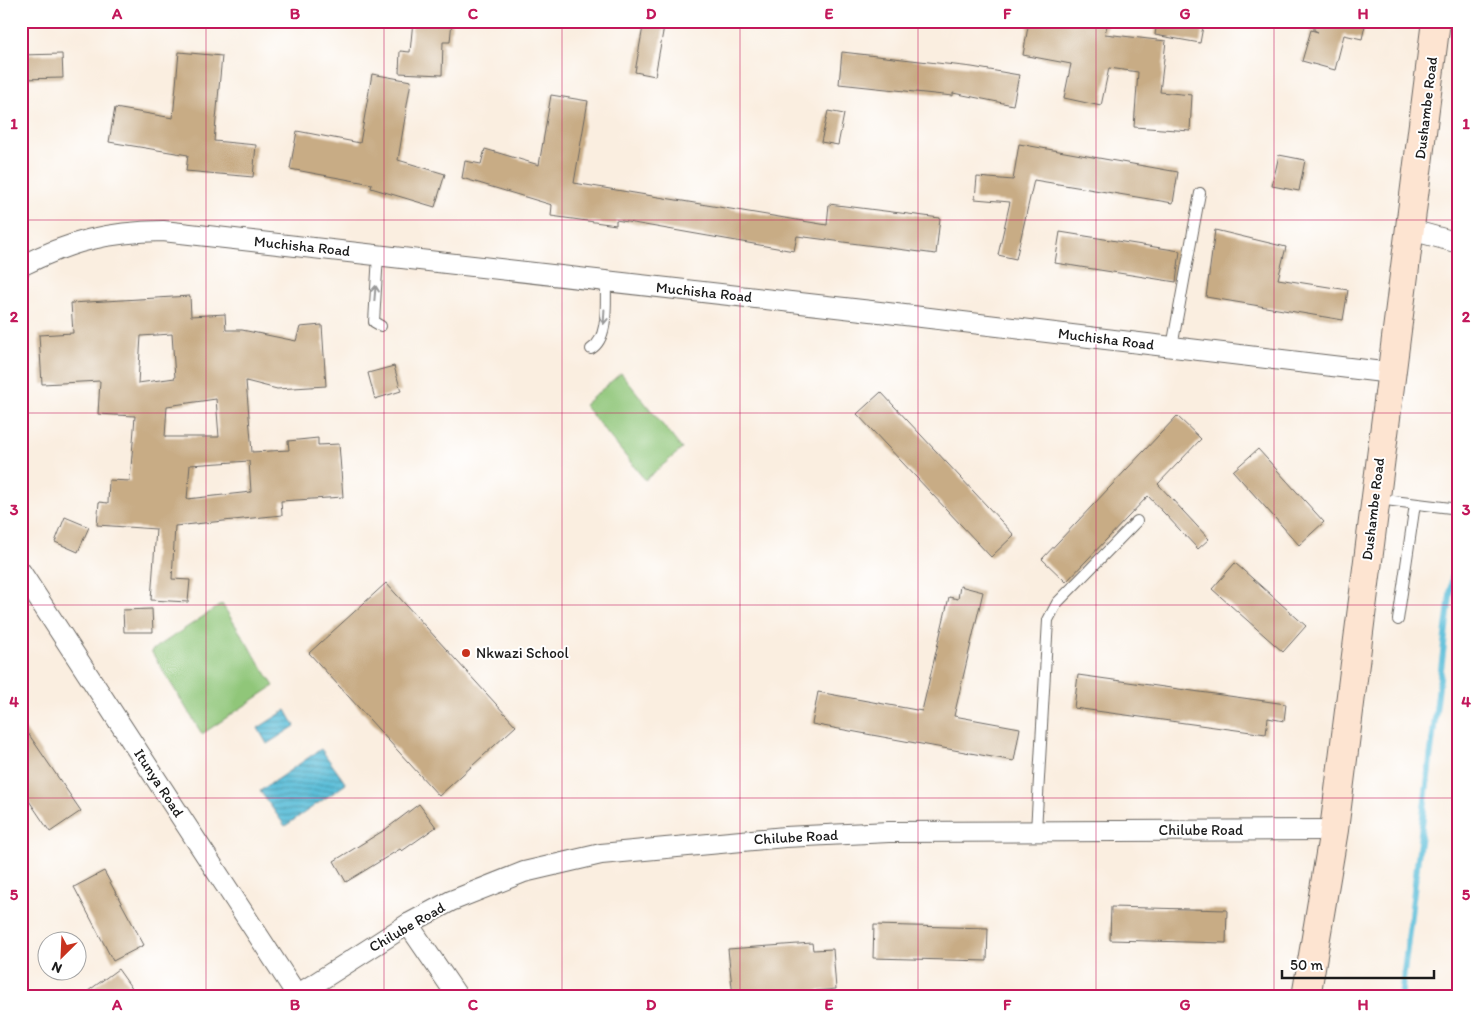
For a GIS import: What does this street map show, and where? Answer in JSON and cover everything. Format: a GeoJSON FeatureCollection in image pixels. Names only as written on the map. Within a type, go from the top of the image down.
{"type":"FeatureCollection","features":[{"type":"Feature","properties":{"kind":"street","name":"Dushambe Road"},"geometry":{"type":"LineString","coordinates":[[1306,997],[1334,830],[1374,499],[1411,230],[1436,21]]}},
{"type":"Feature","properties":{"kind":"street"},"geometry":{"type":"LineString","coordinates":[[1411,230],[1459,244]]}},
{"type":"Feature","properties":{"kind":"street","name":"Muchisha Road"},"geometry":{"type":"LineString","coordinates":[[21,266],[72,243],[103,235],[135,232],[197,234],[606,280],[1391,373]]}},
{"type":"Feature","properties":{"kind":"street","name":"Itunya Road"},"geometry":{"type":"LineString","coordinates":[[21,572],[296,996]]}},
{"type":"Feature","properties":{"kind":"street","name":"Chilube Road"},"geometry":{"type":"LineString","coordinates":[[296,996],[408,924],[451,901],[524,872],[601,854],[785,837],[889,832],[1334,830]]}},
{"type":"Feature","properties":{"kind":"street"},"geometry":{"type":"LineString","coordinates":[[408,924],[452,995]]}},
{"type":"Feature","properties":{"kind":"lane"},"geometry":{"type":"LineString","coordinates":[[1172,347],[1200,193]]}},
{"type":"Feature","properties":{"kind":"lane"},"geometry":{"type":"LineString","coordinates":[[378,255],[374,322],[381,326]]}},
{"type":"Feature","properties":{"kind":"lane"},"geometry":{"type":"LineString","coordinates":[[592,349],[598,345],[603,333],[606,280]]}},
{"type":"Feature","properties":{"kind":"lane"},"geometry":{"type":"LineString","coordinates":[[1374,499],[1459,509]]}},
{"type":"Feature","properties":{"kind":"lane"},"geometry":{"type":"LineString","coordinates":[[1398,620],[1415,504]]}},
{"type":"Feature","properties":{"kind":"lane"},"geometry":{"type":"LineString","coordinates":[[1036,831],[1048,620],[1057,604],[1137,521]]}},
{"type":"Feature","properties":{"kind":"green space"},"geometry":{"type":"Polygon","coordinates":[[[621,373],[682,449],[645,480],[584,405],[621,373]]]}},
{"type":"Feature","properties":{"kind":"green space"},"geometry":{"type":"Polygon","coordinates":[[[222,604],[274,686],[202,734],[151,651],[222,604]]]}},
{"type":"Feature","properties":{"kind":"water"},"geometry":{"type":"Polygon","coordinates":[[[286,710],[295,726],[267,744],[258,728],[286,710]]]}},
{"type":"Feature","properties":{"kind":"water"},"geometry":{"type":"Polygon","coordinates":[[[321,749],[346,784],[285,826],[260,791],[321,749]]]}},
{"type":"Feature","properties":{"kind":"building"},"geometry":{"type":"Polygon","coordinates":[[[413,21],[452,21],[450,42],[443,42],[442,75],[399,73],[400,51],[410,52],[413,21]]]}},
{"type":"Feature","properties":{"kind":"building"},"geometry":{"type":"Polygon","coordinates":[[[644,21],[665,21],[655,76],[635,72],[644,21]]]}},
{"type":"Feature","properties":{"kind":"building"},"geometry":{"type":"Polygon","coordinates":[[[1029,21],[1108,21],[1105,34],[1166,41],[1160,92],[1192,95],[1190,131],[1134,127],[1138,72],[1109,68],[1101,106],[1064,98],[1071,64],[1023,55],[1029,21]]]}},
{"type":"Feature","properties":{"kind":"building"},"geometry":{"type":"Polygon","coordinates":[[[1157,21],[1204,21],[1200,43],[1155,35],[1157,21]]]}},
{"type":"Feature","properties":{"kind":"building"},"geometry":{"type":"Polygon","coordinates":[[[1314,21],[1366,21],[1362,39],[1344,35],[1335,70],[1302,61],[1311,30],[1318,32],[1314,30],[1314,21]]]}},
{"type":"Feature","properties":{"kind":"building"},"geometry":{"type":"Polygon","coordinates":[[[179,52],[222,56],[214,141],[256,145],[253,177],[186,171],[188,155],[109,142],[115,108],[173,118],[179,52]]]}},
{"type":"Feature","properties":{"kind":"building"},"geometry":{"type":"Polygon","coordinates":[[[842,52],[972,67],[1019,75],[1013,105],[953,93],[953,96],[839,84],[842,52]]]}},
{"type":"Feature","properties":{"kind":"building"},"geometry":{"type":"Polygon","coordinates":[[[62,54],[63,78],[21,79],[21,55],[62,54]]]}},
{"type":"Feature","properties":{"kind":"building"},"geometry":{"type":"Polygon","coordinates":[[[372,74],[411,81],[398,160],[445,174],[435,207],[371,188],[372,184],[290,169],[297,131],[360,143],[372,74]]]}},
{"type":"Feature","properties":{"kind":"building"},"geometry":{"type":"Polygon","coordinates":[[[551,95],[588,101],[574,183],[827,225],[829,204],[940,218],[936,254],[797,236],[794,251],[616,220],[616,225],[551,216],[552,205],[462,178],[465,161],[481,164],[485,149],[539,165],[551,95]]]}},
{"type":"Feature","properties":{"kind":"building"},"geometry":{"type":"Polygon","coordinates":[[[828,111],[844,114],[838,145],[821,142],[828,111]]]}},
{"type":"Feature","properties":{"kind":"building"},"geometry":{"type":"Polygon","coordinates":[[[1019,144],[1178,172],[1173,203],[1034,180],[1016,259],[998,255],[1010,202],[975,199],[977,177],[1013,180],[1019,144]]]}},
{"type":"Feature","properties":{"kind":"building"},"geometry":{"type":"Polygon","coordinates":[[[1279,155],[1305,160],[1299,191],[1272,186],[1279,155]]]}},
{"type":"Feature","properties":{"kind":"building"},"geometry":{"type":"Polygon","coordinates":[[[1215,230],[1286,247],[1278,279],[1348,290],[1343,320],[1206,297],[1215,230]]]}},
{"type":"Feature","properties":{"kind":"building"},"geometry":{"type":"Polygon","coordinates":[[[1060,232],[1180,251],[1176,282],[1055,263],[1060,232]]]}},
{"type":"Feature","properties":{"kind":"building"},"geometry":{"type":"Polygon","coordinates":[[[190,296],[191,316],[225,314],[226,330],[242,330],[296,341],[300,327],[322,325],[326,386],[277,389],[246,381],[252,452],[289,450],[288,441],[318,438],[318,445],[339,444],[343,497],[281,501],[282,515],[175,526],[172,579],[190,580],[188,602],[151,600],[156,529],[97,525],[99,502],[108,503],[109,480],[130,481],[135,416],[98,414],[100,381],[42,384],[39,335],[73,333],[71,303],[190,296]],[[172,334],[141,336],[138,383],[175,378],[172,334]],[[216,399],[167,406],[165,437],[219,437],[216,399]],[[249,461],[190,465],[187,499],[251,492],[249,461]]]}},
{"type":"Feature","properties":{"kind":"building"},"geometry":{"type":"Polygon","coordinates":[[[394,366],[401,391],[375,399],[368,373],[394,366]]]}},
{"type":"Feature","properties":{"kind":"building"},"geometry":{"type":"Polygon","coordinates":[[[881,392],[1014,535],[991,557],[857,414],[881,392]]]}},
{"type":"Feature","properties":{"kind":"building"},"geometry":{"type":"Polygon","coordinates":[[[1177,416],[1201,439],[1158,484],[1209,539],[1198,549],[1148,496],[1066,582],[1042,559],[1177,416]]]}},
{"type":"Feature","properties":{"kind":"building"},"geometry":{"type":"Polygon","coordinates":[[[1258,449],[1324,522],[1299,545],[1233,471],[1258,449]]]}},
{"type":"Feature","properties":{"kind":"building"},"geometry":{"type":"Polygon","coordinates":[[[65,517],[89,527],[78,552],[55,542],[65,517]]]}},
{"type":"Feature","properties":{"kind":"building"},"geometry":{"type":"Polygon","coordinates":[[[1235,563],[1306,626],[1283,652],[1212,589],[1235,563]]]}},
{"type":"Feature","properties":{"kind":"building"},"geometry":{"type":"Polygon","coordinates":[[[386,583],[516,726],[439,796],[309,653],[386,583]]]}},
{"type":"Feature","properties":{"kind":"building"},"geometry":{"type":"Polygon","coordinates":[[[960,586],[983,592],[954,716],[1020,728],[1014,761],[812,724],[818,692],[922,711],[949,597],[958,599],[960,586]]]}},
{"type":"Feature","properties":{"kind":"building"},"geometry":{"type":"Polygon","coordinates":[[[152,609],[153,632],[124,632],[123,610],[152,609]]]}},
{"type":"Feature","properties":{"kind":"building"},"geometry":{"type":"Polygon","coordinates":[[[1078,675],[1286,704],[1284,721],[1268,718],[1266,734],[1074,708],[1078,675]]]}},
{"type":"Feature","properties":{"kind":"building"},"geometry":{"type":"Polygon","coordinates":[[[21,723],[81,811],[50,832],[21,789],[21,723]]]}},
{"type":"Feature","properties":{"kind":"building"},"geometry":{"type":"Polygon","coordinates":[[[419,804],[436,827],[402,851],[400,849],[346,882],[334,861],[386,829],[419,804]]]}},
{"type":"Feature","properties":{"kind":"building"},"geometry":{"type":"Polygon","coordinates":[[[104,871],[144,945],[113,961],[74,887],[104,871]]]}},
{"type":"Feature","properties":{"kind":"building"},"geometry":{"type":"Polygon","coordinates":[[[1111,907],[1227,910],[1226,943],[1110,940],[1111,907]]]}},
{"type":"Feature","properties":{"kind":"building"},"geometry":{"type":"Polygon","coordinates":[[[874,925],[988,928],[987,961],[873,958],[874,925]]]}},
{"type":"Feature","properties":{"kind":"building"},"geometry":{"type":"Polygon","coordinates":[[[812,943],[813,950],[833,949],[836,989],[816,991],[817,997],[733,997],[728,949],[812,943]]]}},
{"type":"Feature","properties":{"kind":"building"},"geometry":{"type":"Polygon","coordinates":[[[118,969],[138,997],[80,997],[118,969]]]}},
{"type":"Feature","properties":{"kind":"waterway"},"geometry":{"type":"LineString","coordinates":[[1401,997],[1459,522]]}},
{"type":"Feature","properties":{"kind":"place","name":"Nkwazi School"},"geometry":{"type":"Point","coordinates":[466,653]}}]}
